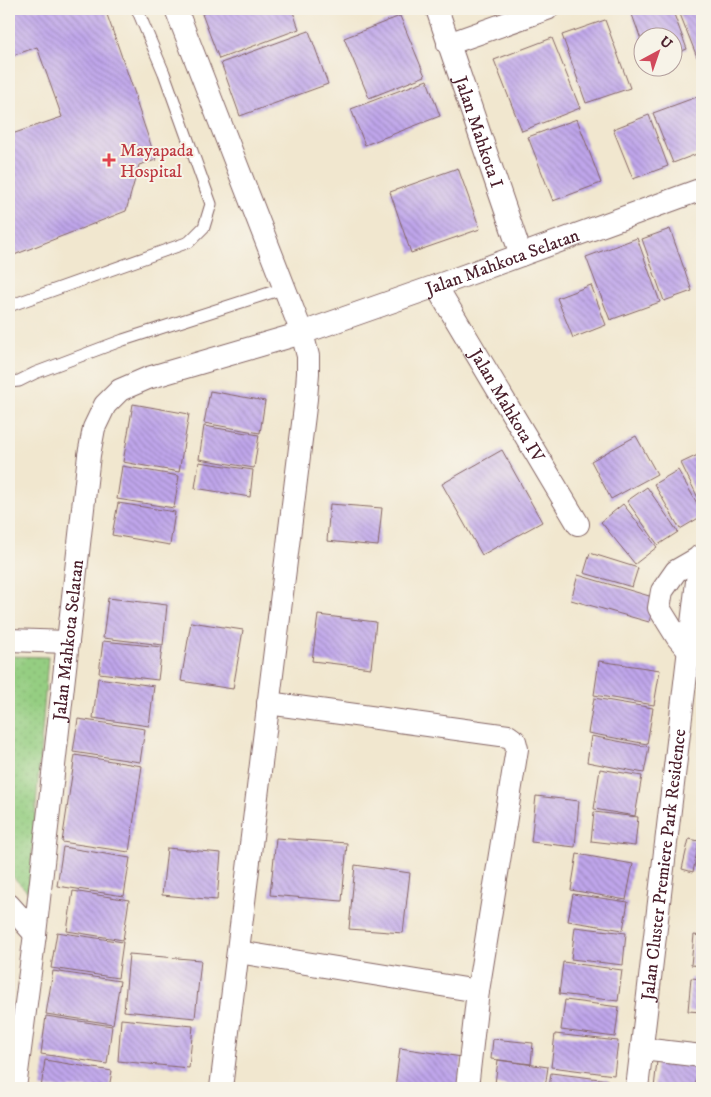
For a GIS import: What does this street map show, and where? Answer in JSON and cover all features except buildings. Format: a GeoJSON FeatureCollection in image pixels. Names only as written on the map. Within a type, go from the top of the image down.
{"type":"FeatureCollection","features":[{"type":"Feature","properties":{"kind":"street"},"geometry":{"type":"LineString","coordinates":[[176,9],[285,288],[302,333],[308,356],[306,399],[221,1088]]}},
{"type":"Feature","properties":{"kind":"street","name":"Jalan Mahkota I"},"geometry":{"type":"LineString","coordinates":[[437,9],[521,255]]}},
{"type":"Feature","properties":{"kind":"street"},"geometry":{"type":"LineString","coordinates":[[448,44],[547,9]]}},
{"type":"Feature","properties":{"kind":"street","name":"Jalan Mahkota Selatan"},"geometry":{"type":"LineString","coordinates":[[14,1088],[36,934],[89,455],[94,428],[105,405],[120,390],[148,378],[302,333],[521,255],[700,196]]}},
{"type":"Feature","properties":{"kind":"street","name":"Jalan Mahkota IV"},"geometry":{"type":"LineString","coordinates":[[436,286],[578,524]]}},
{"type":"Feature","properties":{"kind":"street","name":"Jalan Cluster Premiere Park Residence"},"geometry":{"type":"LineString","coordinates":[[689,651],[677,637],[660,608],[662,590],[676,571],[701,556]]}},
{"type":"Feature","properties":{"kind":"street","name":"Jalan Cluster Premiere Park Residence"},"geometry":{"type":"LineString","coordinates":[[637,1088],[701,556]]}},
{"type":"Feature","properties":{"kind":"street"},"geometry":{"type":"LineString","coordinates":[[9,640],[68,642]]}},
{"type":"Feature","properties":{"kind":"street"},"geometry":{"type":"LineString","coordinates":[[268,703],[508,736],[515,741],[517,749],[478,990],[467,1088]]}},
{"type":"Feature","properties":{"kind":"street"},"geometry":{"type":"LineString","coordinates":[[9,906],[36,934]]}},
{"type":"Feature","properties":{"kind":"street"},"geometry":{"type":"LineString","coordinates":[[238,952],[478,990]]}},
{"type":"Feature","properties":{"kind":"street"},"geometry":{"type":"LineString","coordinates":[[642,1049],[702,1056]]}},
{"type":"Feature","properties":{"kind":"lane"},"geometry":{"type":"LineString","coordinates":[[9,306],[188,242],[204,227],[211,204],[164,73],[137,9]]}},
{"type":"Feature","properties":{"kind":"lane"},"geometry":{"type":"LineString","coordinates":[[9,382],[19,381],[35,373],[123,340],[285,288]]}},
{"type":"Feature","properties":{"kind":"green space"},"geometry":{"type":"Polygon","coordinates":[[[9,656],[48,657],[29,893],[9,873],[9,656]]]}},
{"type":"Feature","properties":{"kind":"place","name":"Mayapada Hospital"},"geometry":{"type":"Point","coordinates":[109,160]}}]}
